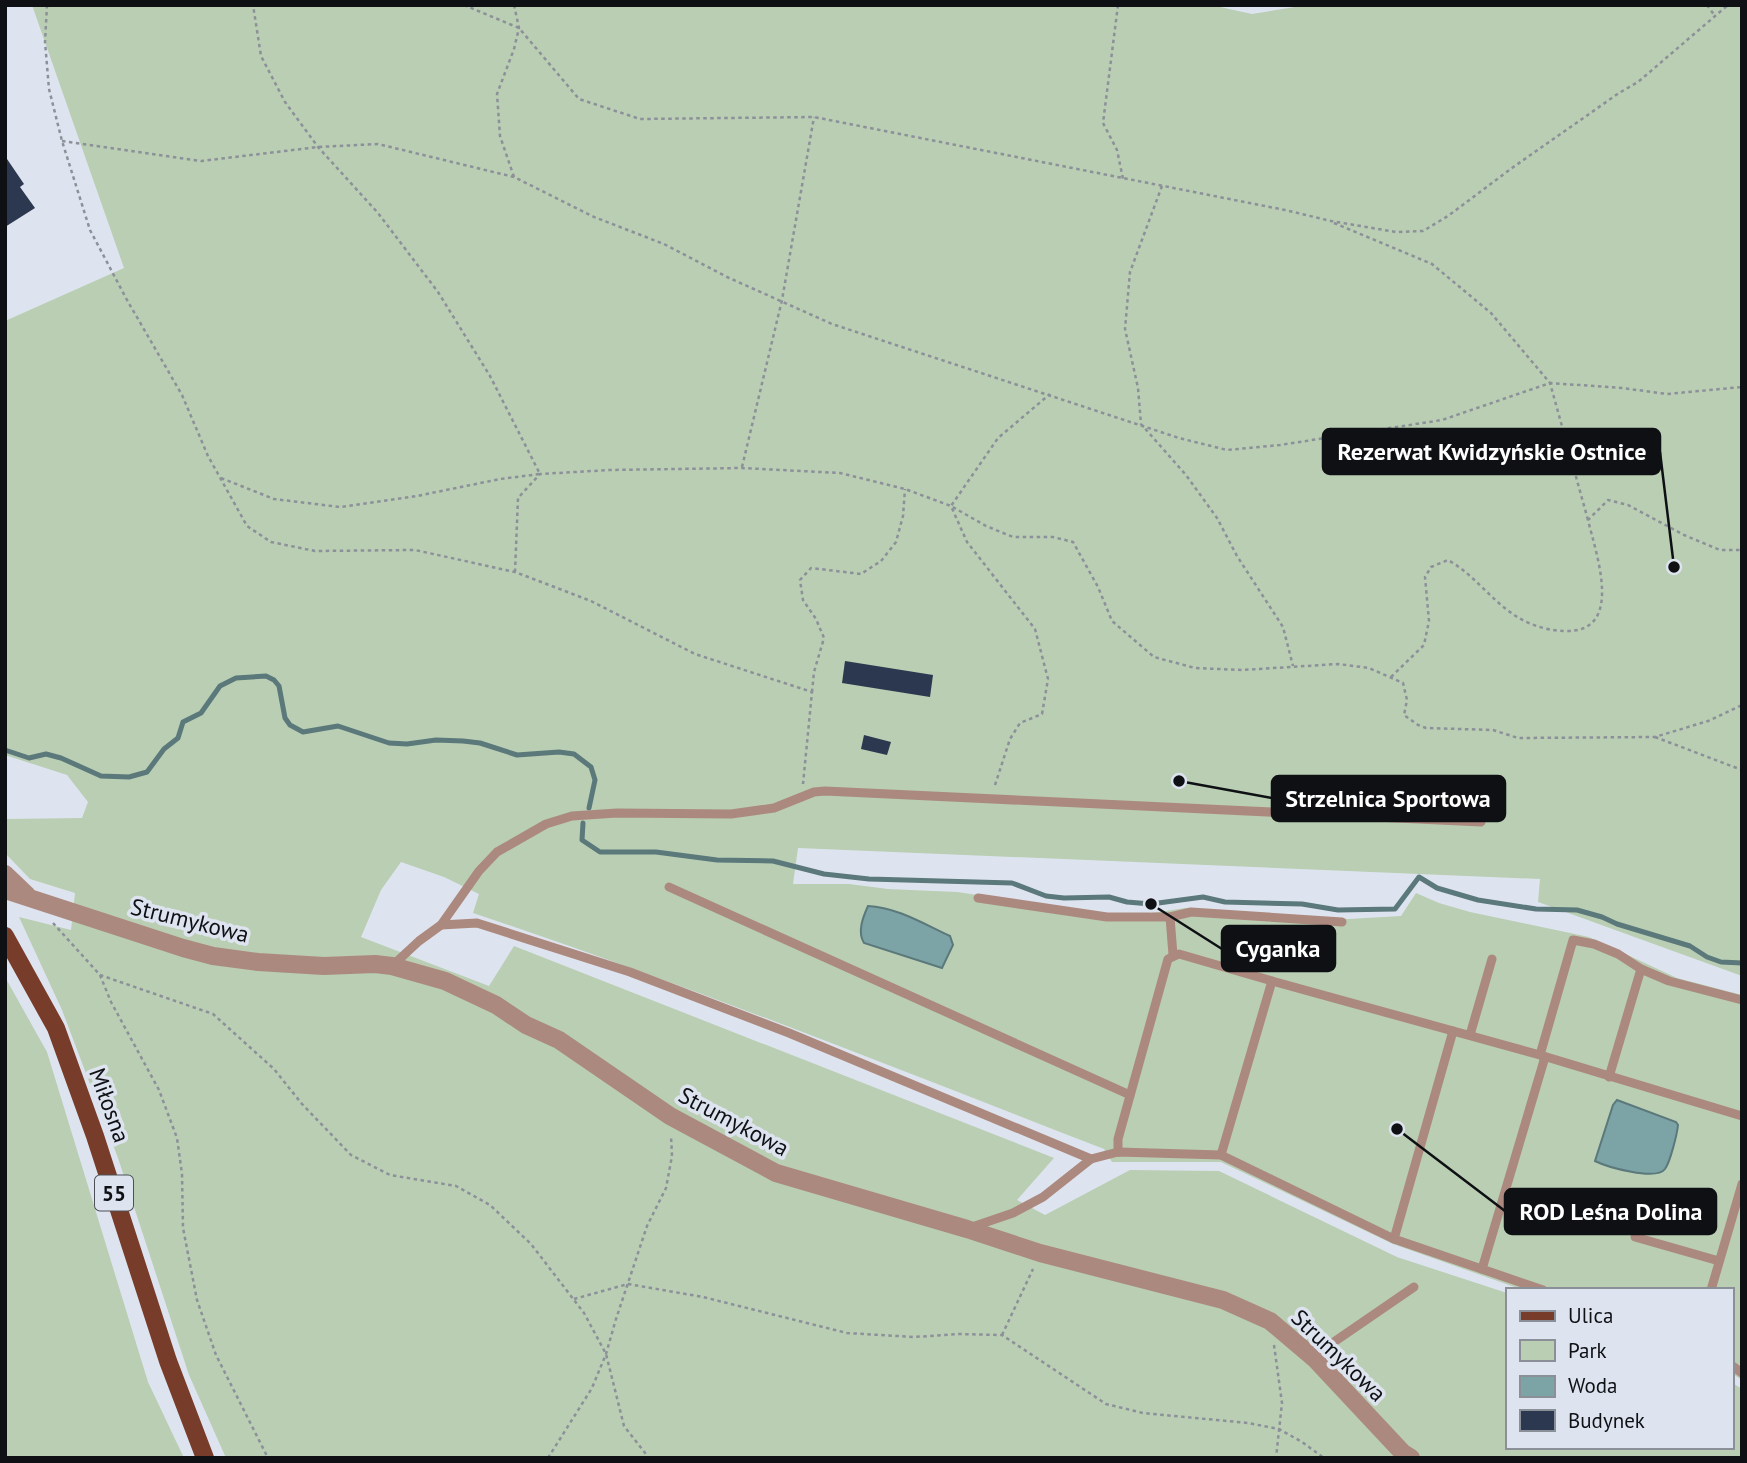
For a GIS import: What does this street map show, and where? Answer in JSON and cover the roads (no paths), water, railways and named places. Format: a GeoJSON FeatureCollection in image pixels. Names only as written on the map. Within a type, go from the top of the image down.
{"type":"FeatureCollection","features":[{"type":"Feature","properties":{"kind":"main road","name":"Miłosna"},"geometry":{"type":"LineString","coordinates":[[5,936],[56,1028],[169,1361],[205,1458]]}},
{"type":"Feature","properties":{"kind":"street"},"geometry":{"type":"LineString","coordinates":[[5,874],[29,897]]}},
{"type":"Feature","properties":{"kind":"street","name":"Strumykowa"},"geometry":{"type":"LineString","coordinates":[[5,890],[214,956],[298,965],[392,966],[445,981],[496,1005],[526,1026],[559,1040],[670,1116],[776,1173],[967,1228],[1040,1253],[1223,1300],[1270,1321],[1312,1357],[1410,1458]]}},
{"type":"Feature","properties":{"kind":"lane"},"geometry":{"type":"LineString","coordinates":[[392,966],[441,925],[479,871],[497,852],[546,824],[572,816],[617,813],[731,814],[774,808],[825,790],[1481,822]]}},
{"type":"Feature","properties":{"kind":"lane"},"geometry":{"type":"LineString","coordinates":[[669,887],[1130,1095]]}},
{"type":"Feature","properties":{"kind":"lane"},"geometry":{"type":"LineString","coordinates":[[978,898],[1107,917],[1170,918],[1191,912],[1342,922]]}},
{"type":"Feature","properties":{"kind":"lane"},"geometry":{"type":"LineString","coordinates":[[1170,918],[1173,955]]}},
{"type":"Feature","properties":{"kind":"lane"},"geometry":{"type":"LineString","coordinates":[[441,925],[477,923],[630,972],[789,1033],[1066,1146],[1091,1159]]}},
{"type":"Feature","properties":{"kind":"lane"},"geometry":{"type":"LineString","coordinates":[[1482,1269],[1573,940],[1594,944],[1618,954],[1641,969],[1669,981],[1742,1000]]}},
{"type":"Feature","properties":{"kind":"lane"},"geometry":{"type":"LineString","coordinates":[[1118,1152],[1118,1139],[1168,959],[1179,954],[1470,1035],[1742,1116]]}},
{"type":"Feature","properties":{"kind":"lane"},"geometry":{"type":"LineString","coordinates":[[1470,1035],[1492,959]]}},
{"type":"Feature","properties":{"kind":"lane"},"geometry":{"type":"LineString","coordinates":[[1609,1077],[1641,969]]}},
{"type":"Feature","properties":{"kind":"lane"},"geometry":{"type":"LineString","coordinates":[[1221,1155],[1272,981]]}},
{"type":"Feature","properties":{"kind":"lane"},"geometry":{"type":"LineString","coordinates":[[1394,1239],[1453,1031]]}},
{"type":"Feature","properties":{"kind":"lane"},"geometry":{"type":"LineString","coordinates":[[967,1228],[1013,1213],[1043,1197],[1091,1159],[1118,1152],[1221,1155],[1394,1239],[1537,1288]]}},
{"type":"Feature","properties":{"kind":"lane"},"geometry":{"type":"LineString","coordinates":[[1712,1288],[1742,1184]]}},
{"type":"Feature","properties":{"kind":"lane"},"geometry":{"type":"LineString","coordinates":[[1635,1237],[1719,1261]]}},
{"type":"Feature","properties":{"kind":"lane"},"geometry":{"type":"LineString","coordinates":[[1312,1357],[1414,1287]]}},
{"type":"Feature","properties":{"kind":"water"},"geometry":{"type":"Polygon","coordinates":[[[868,906],[899,913],[950,936],[953,945],[942,968],[864,943],[861,929],[868,906]]]}},
{"type":"Feature","properties":{"kind":"water"},"geometry":{"type":"Polygon","coordinates":[[[1617,1100],[1676,1122],[1678,1125],[1675,1141],[1665,1169],[1652,1174],[1631,1172],[1595,1161],[1617,1100]]]}},
{"type":"Feature","properties":{"kind":"waterway"},"geometry":{"type":"LineString","coordinates":[[5,750],[29,758],[46,754],[61,758],[101,776],[129,777],[147,772],[164,749],[178,738],[183,722],[201,713],[220,686],[236,678],[266,676],[279,686],[285,718],[290,725],[303,732],[338,726],[389,743],[463,741],[480,743],[517,755],[559,752],[574,754],[591,767],[595,780],[589,808]]}},
{"type":"Feature","properties":{"kind":"waterway"},"geometry":{"type":"LineString","coordinates":[[583,823],[582,840],[600,852],[656,852],[717,860],[773,861],[824,874],[869,879],[1012,883],[1046,896],[1109,897],[1151,904],[1203,897],[1225,902],[1302,904],[1338,910],[1395,909],[1419,877],[1437,888],[1478,900],[1536,909],[1577,910],[1690,946],[1721,962],[1742,963]]}},
{"type":"Feature","properties":{"kind":"place","name":"Rezerwat Kwidzyńskie Ostnice"},"geometry":{"type":"Point","coordinates":[1674,567]}},
{"type":"Feature","properties":{"kind":"place","name":"Strzelnica Sportowa"},"geometry":{"type":"Point","coordinates":[1179,781]}},
{"type":"Feature","properties":{"kind":"place","name":"Cyganka"},"geometry":{"type":"Point","coordinates":[1151,904]}},
{"type":"Feature","properties":{"kind":"place","name":"ROD Leśna Dolina"},"geometry":{"type":"Point","coordinates":[1397,1129]}}]}
